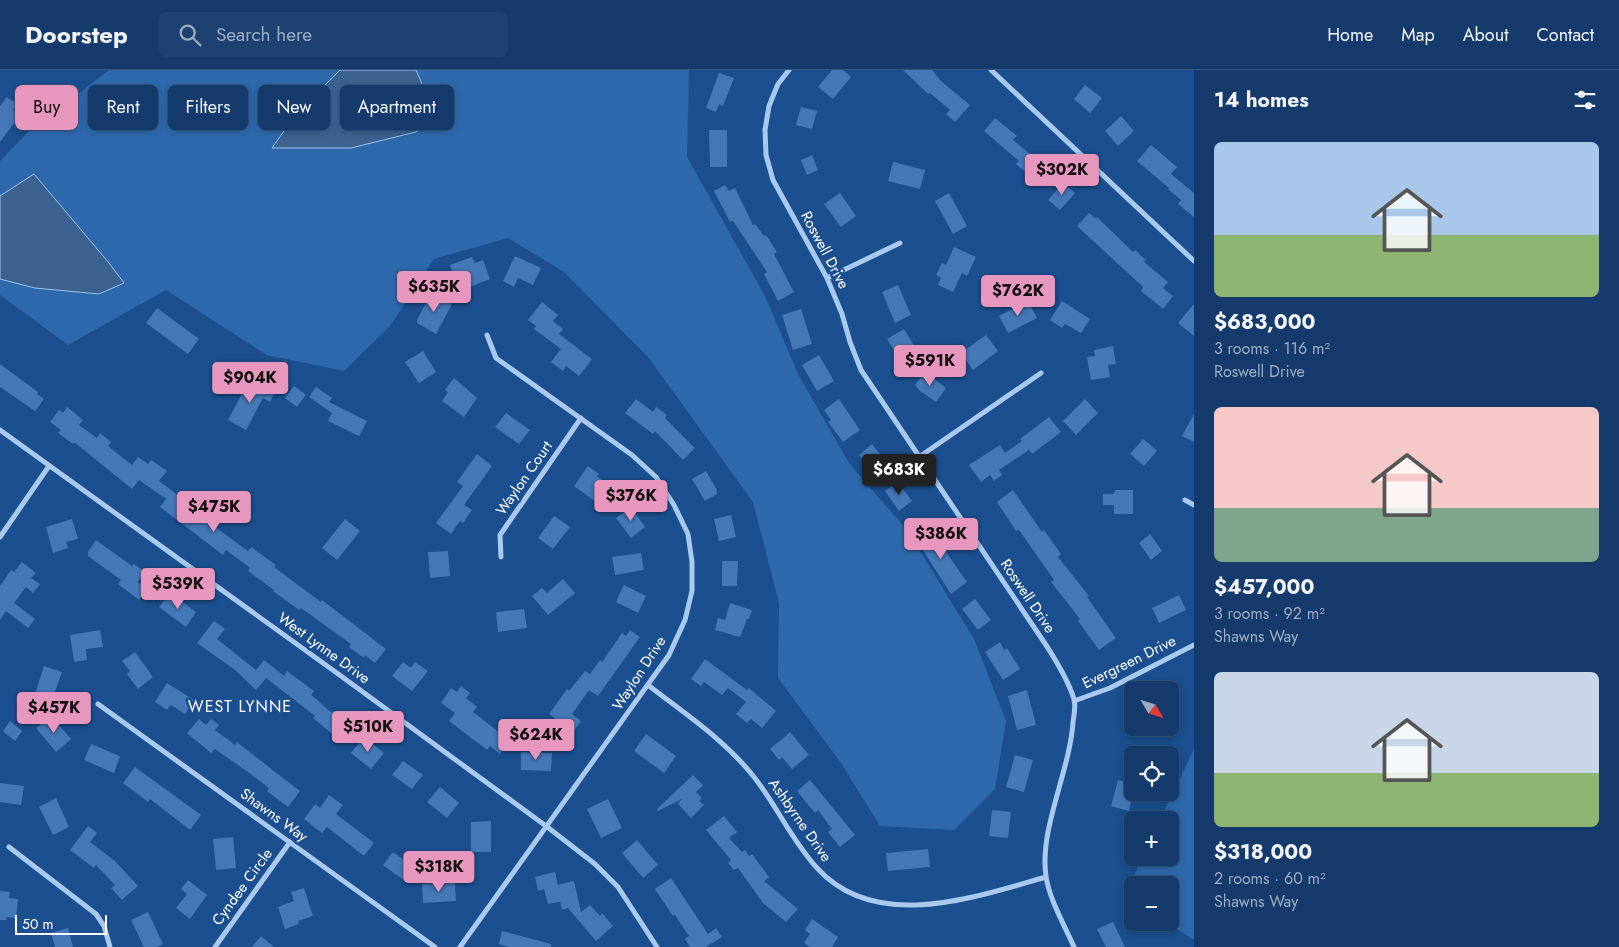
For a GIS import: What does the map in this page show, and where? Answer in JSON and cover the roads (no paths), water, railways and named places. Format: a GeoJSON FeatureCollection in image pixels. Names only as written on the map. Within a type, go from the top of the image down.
{"type":"FeatureCollection","features":[{"type":"Feature","properties":{"kind":"street","name":"Roswell Drive"},"geometry":{"type":"LineString","coordinates":[[789,70],[778,84],[769,106],[765,130],[766,155],[773,180],[827,278],[842,314],[861,370],[1046,645],[1064,674],[1074,701],[1073,729],[1069,753],[1049,830],[1045,856],[1046,877],[1074,947]]}},
{"type":"Feature","properties":{"kind":"street"},"geometry":{"type":"LineString","coordinates":[[991,70],[1194,261]]}},
{"type":"Feature","properties":{"kind":"street"},"geometry":{"type":"LineString","coordinates":[[827,278],[900,242]]}},
{"type":"Feature","properties":{"kind":"street","name":"Waylon Drive"},"geometry":{"type":"LineString","coordinates":[[460,947],[669,656],[685,620],[692,591],[692,562],[688,534],[674,505],[656,477],[632,455],[496,358],[487,335]]}},
{"type":"Feature","properties":{"kind":"street"},"geometry":{"type":"LineString","coordinates":[[920,457],[1040,373]]}},
{"type":"Feature","properties":{"kind":"street","name":"Waylon Court"},"geometry":{"type":"LineString","coordinates":[[501,556],[500,535],[581,418]]}},
{"type":"Feature","properties":{"kind":"street","name":"West Lynne Drive"},"geometry":{"type":"LineString","coordinates":[[0,430],[546,826],[595,864],[618,888],[657,947]]}},
{"type":"Feature","properties":{"kind":"street"},"geometry":{"type":"LineString","coordinates":[[0,537],[49,466]]}},
{"type":"Feature","properties":{"kind":"street"},"geometry":{"type":"LineString","coordinates":[[1185,500],[1194,505]]}},
{"type":"Feature","properties":{"kind":"street","name":"Evergreen Drive"},"geometry":{"type":"LineString","coordinates":[[1074,701],[1110,688],[1194,644]]}},
{"type":"Feature","properties":{"kind":"street","name":"Ashbyrne Drive"},"geometry":{"type":"LineString","coordinates":[[648,685],[712,734],[734,754],[770,799],[817,869],[838,887],[865,899],[875,901],[894,904],[936,904],[988,894],[1046,877]]}},
{"type":"Feature","properties":{"kind":"street","name":"Shawns Way"},"geometry":{"type":"LineString","coordinates":[[98,704],[435,947]]}},
{"type":"Feature","properties":{"kind":"street","name":"Cyndee Circle"},"geometry":{"type":"LineString","coordinates":[[215,947],[290,842]]}},
{"type":"Feature","properties":{"kind":"street"},"geometry":{"type":"LineString","coordinates":[[9,847],[96,914],[104,926],[110,947]]}},
{"type":"Feature","properties":{"kind":"district","name":"WEST LYNNE"},"geometry":{"type":"Point","coordinates":[240,706]}}]}
